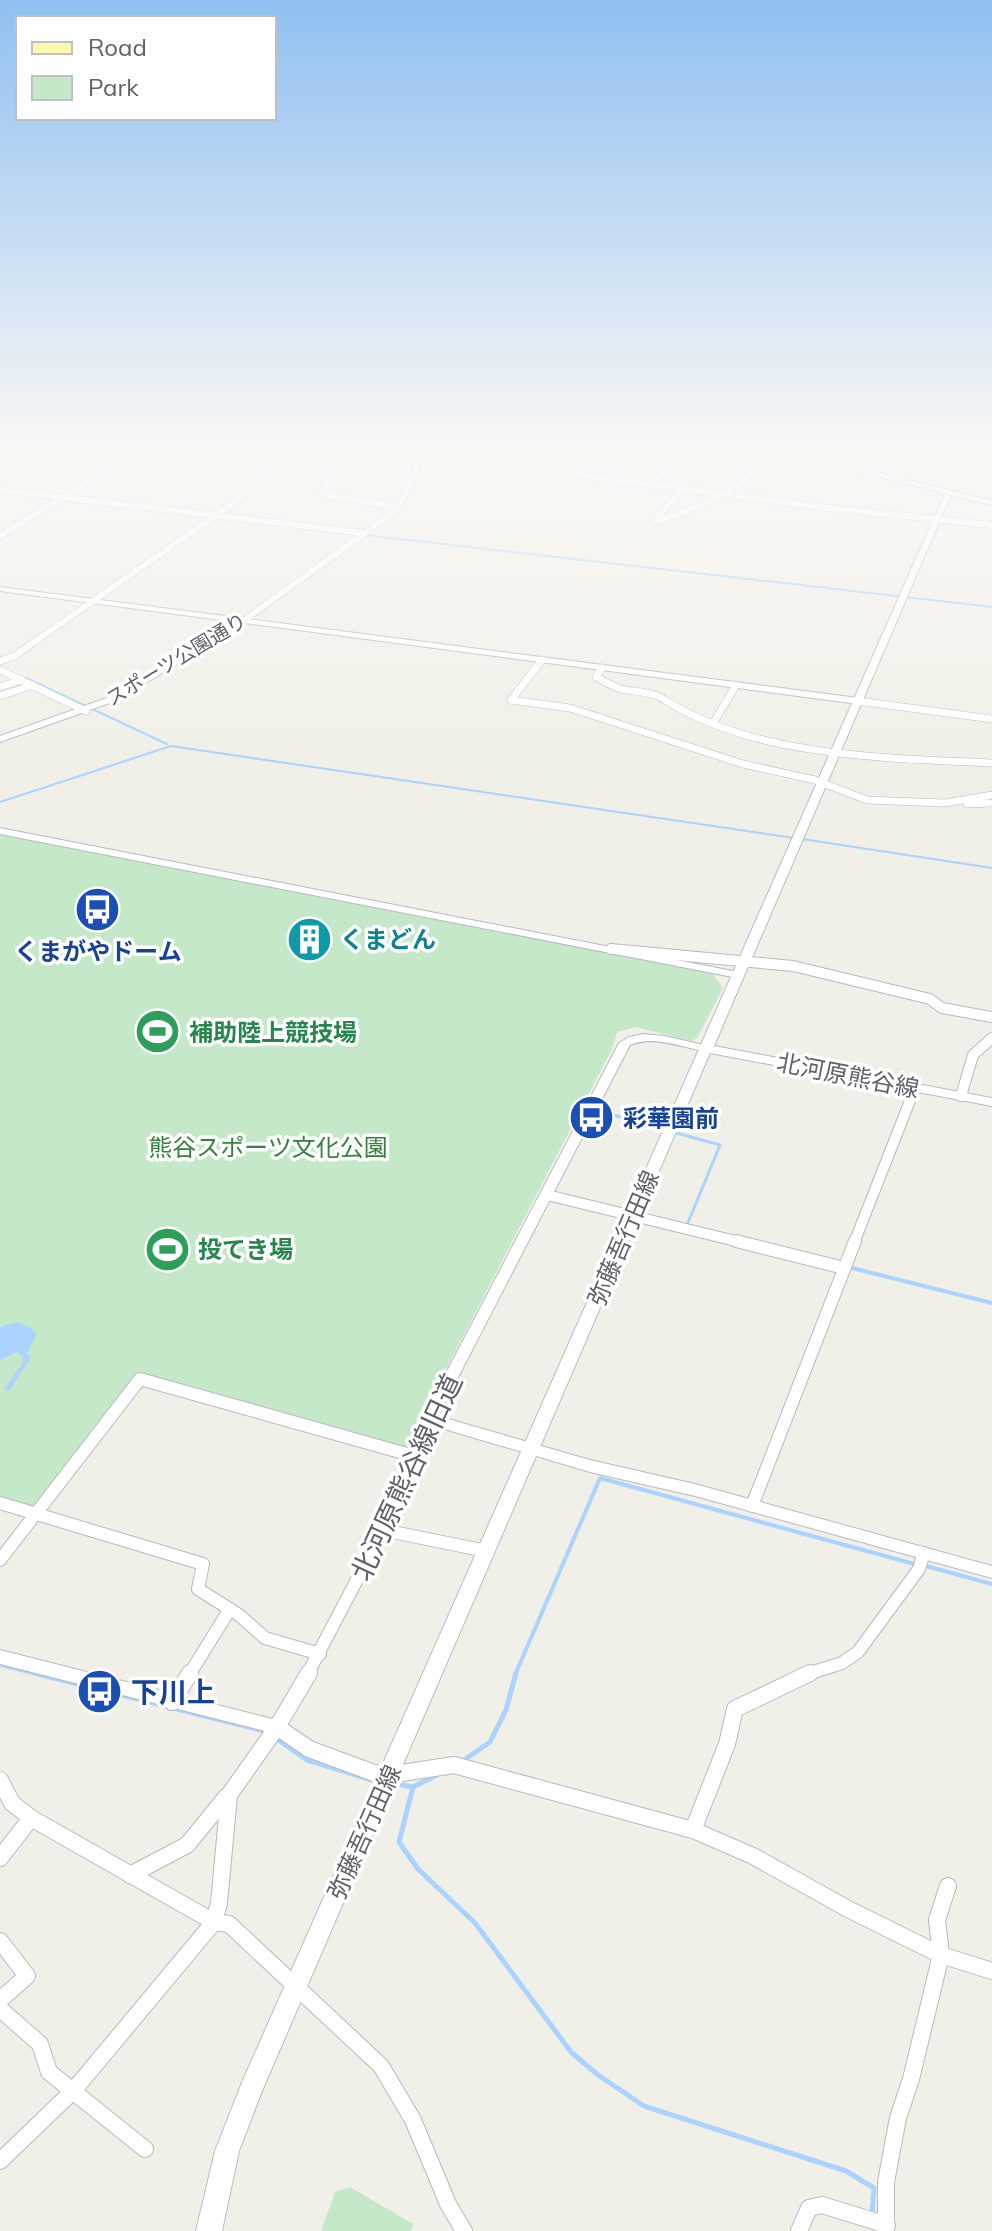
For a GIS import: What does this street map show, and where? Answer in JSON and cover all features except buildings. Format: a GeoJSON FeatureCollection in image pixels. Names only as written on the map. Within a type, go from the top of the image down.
{"type":"FeatureCollection","features":[{"type":"Feature","properties":{"kind":"main road","name":"弥藤吾行田線"},"geometry":{"type":"LineString","coordinates":[[209,2231],[227,2151],[296,1988],[924,548]]}},
{"type":"Feature","properties":{"kind":"main road","name":"北河原熊谷線"},"geometry":{"type":"LineString","coordinates":[[704,1048],[992,1102]]}},
{"type":"Feature","properties":{"kind":"street"},"geometry":{"type":"LineString","coordinates":[[0,661],[15,656],[166,548]]}},
{"type":"Feature","properties":{"kind":"street","name":"スポーツ公園通り"},"geometry":{"type":"LineString","coordinates":[[0,739],[86,711],[115,698],[243,621],[343,548]]}},
{"type":"Feature","properties":{"kind":"street"},"geometry":{"type":"LineString","coordinates":[[0,589],[992,719]]}},
{"type":"Feature","properties":{"kind":"street"},"geometry":{"type":"LineString","coordinates":[[542,660],[511,700],[570,708],[743,764],[822,783],[867,800],[920,804],[960,800],[963,804],[990,799]]}},
{"type":"Feature","properties":{"kind":"street"},"geometry":{"type":"LineString","coordinates":[[602,668],[596,677],[620,689],[639,690],[763,739],[835,753],[992,763]]}},
{"type":"Feature","properties":{"kind":"street"},"geometry":{"type":"LineString","coordinates":[[0,670],[86,711]]}},
{"type":"Feature","properties":{"kind":"street"},"geometry":{"type":"LineString","coordinates":[[0,687],[22,680]]}},
{"type":"Feature","properties":{"kind":"street"},"geometry":{"type":"LineString","coordinates":[[0,696],[33,685]]}},
{"type":"Feature","properties":{"kind":"street"},"geometry":{"type":"LineString","coordinates":[[714,722],[736,685]]}},
{"type":"Feature","properties":{"kind":"street"},"geometry":{"type":"LineString","coordinates":[[0,831],[738,975]]}},
{"type":"Feature","properties":{"kind":"street"},"geometry":{"type":"LineString","coordinates":[[605,949],[745,960],[829,972],[930,999],[942,1008],[992,1017]]}},
{"type":"Feature","properties":{"kind":"street","name":"北河原熊谷線旧道"},"geometry":{"type":"LineString","coordinates":[[130,1875],[187,1845],[229,1795],[277,1727],[320,1654],[383,1530],[429,1419],[625,1043],[634,1038],[647,1038],[704,1048]]}},
{"type":"Feature","properties":{"kind":"street"},"geometry":{"type":"LineString","coordinates":[[961,1096],[971,1054],[976,1046],[992,1038]]}},
{"type":"Feature","properties":{"kind":"street"},"geometry":{"type":"LineString","coordinates":[[752,1506],[915,1088]]}},
{"type":"Feature","properties":{"kind":"street"},"geometry":{"type":"LineString","coordinates":[[547,1195],[846,1264]]}},
{"type":"Feature","properties":{"kind":"street"},"geometry":{"type":"LineString","coordinates":[[0,1560],[140,1379],[414,1456]]}},
{"type":"Feature","properties":{"kind":"street"},"geometry":{"type":"LineString","coordinates":[[429,1419],[532,1450],[992,1572]]}},
{"type":"Feature","properties":{"kind":"street"},"geometry":{"type":"LineString","coordinates":[[0,1503],[203,1564],[198,1589],[230,1609],[265,1638],[320,1654]]}},
{"type":"Feature","properties":{"kind":"street"},"geometry":{"type":"LineString","coordinates":[[383,1530],[486,1551]]}},
{"type":"Feature","properties":{"kind":"street"},"geometry":{"type":"LineString","coordinates":[[693,1830],[727,1744],[735,1709],[793,1679],[842,1663],[858,1652],[919,1569],[924,1553]]}},
{"type":"Feature","properties":{"kind":"street"},"geometry":{"type":"LineString","coordinates":[[172,1702],[230,1609]]}},
{"type":"Feature","properties":{"kind":"street"},"geometry":{"type":"LineString","coordinates":[[0,1657],[277,1727],[309,1749],[389,1775],[454,1765],[693,1830],[753,1856],[848,1909],[941,1955],[992,1971]]}},
{"type":"Feature","properties":{"kind":"street"},"geometry":{"type":"LineString","coordinates":[[0,1780],[12,1803],[31,1818],[214,1922],[229,1924],[381,2066],[413,2120],[448,2204],[464,2231]]}},
{"type":"Feature","properties":{"kind":"street"},"geometry":{"type":"LineString","coordinates":[[0,2161],[73,2091],[159,1992],[214,1922],[219,1903],[229,1795]]}},
{"type":"Feature","properties":{"kind":"street"},"geometry":{"type":"LineString","coordinates":[[0,1858],[31,1818]]}},
{"type":"Feature","properties":{"kind":"street"},"geometry":{"type":"LineString","coordinates":[[799,2231],[809,2208],[822,2205],[886,2228],[886,2182],[898,2118],[911,2079],[941,1955],[936,1940],[943,1893],[948,1886]]}},
{"type":"Feature","properties":{"kind":"street"},"geometry":{"type":"LineString","coordinates":[[0,1941],[27,1976],[0,2000]]}},
{"type":"Feature","properties":{"kind":"street"},"geometry":{"type":"LineString","coordinates":[[0,2009],[40,2044],[49,2072],[145,2149]]}},
{"type":"Feature","properties":{"kind":"green space","name":"熊谷スポーツ文化公園"},"geometry":{"type":"Polygon","coordinates":[[[0,834],[713,974],[723,988],[697,1038],[691,1041],[636,1027],[617,1032],[612,1049],[404,1450],[138,1375],[36,1510],[0,1499],[0,834]]]}},
{"type":"Feature","properties":{"kind":"green space"},"geometry":{"type":"Polygon","coordinates":[[[350,2187],[413,2224],[411,2231],[321,2231],[335,2192],[350,2187]]]}},
{"type":"Feature","properties":{"kind":"water"},"geometry":{"type":"Polygon","coordinates":[[[17,1322],[31,1328],[36,1336],[27,1353],[31,1357],[9,1391],[4,1389],[23,1363],[23,1357],[18,1352],[0,1360],[0,1327],[17,1322]]]}},
{"type":"Feature","properties":{"kind":"waterway"},"geometry":{"type":"LineString","coordinates":[[479,548],[992,607]]}},
{"type":"Feature","properties":{"kind":"waterway"},"geometry":{"type":"LineString","coordinates":[[26,678],[167,744]]}},
{"type":"Feature","properties":{"kind":"waterway"},"geometry":{"type":"LineString","coordinates":[[0,802],[171,746],[794,838]]}},
{"type":"Feature","properties":{"kind":"waterway"},"geometry":{"type":"LineString","coordinates":[[802,839],[992,868]]}},
{"type":"Feature","properties":{"kind":"waterway"},"geometry":{"type":"LineString","coordinates":[[600,1111],[665,1130]]}},
{"type":"Feature","properties":{"kind":"waterway"},"geometry":{"type":"LineString","coordinates":[[673,1132],[720,1145],[687,1225]]}},
{"type":"Feature","properties":{"kind":"waterway"},"geometry":{"type":"LineString","coordinates":[[848,1267],[992,1303]]}},
{"type":"Feature","properties":{"kind":"waterway"},"geometry":{"type":"LineString","coordinates":[[515,1675],[600,1478],[918,1565]]}},
{"type":"Feature","properties":{"kind":"waterway"},"geometry":{"type":"LineString","coordinates":[[926,1566],[992,1584]]}},
{"type":"Feature","properties":{"kind":"waterway"},"geometry":{"type":"LineString","coordinates":[[0,1665],[41,1675]]}},
{"type":"Feature","properties":{"kind":"waterway"},"geometry":{"type":"LineString","coordinates":[[34,1673],[41,1675]]}},
{"type":"Feature","properties":{"kind":"waterway"},"geometry":{"type":"LineString","coordinates":[[464,1760],[490,1742],[506,1710],[516,1673]]}},
{"type":"Feature","properties":{"kind":"waterway"},"geometry":{"type":"LineString","coordinates":[[41,1675],[268,1732]]}},
{"type":"Feature","properties":{"kind":"waterway"},"geometry":{"type":"LineString","coordinates":[[277,1739],[307,1760],[372,1780]]}},
{"type":"Feature","properties":{"kind":"waterway"},"geometry":{"type":"LineString","coordinates":[[413,1787],[437,1775]]}},
{"type":"Feature","properties":{"kind":"waterway"},"geometry":{"type":"LineString","coordinates":[[391,1783],[413,1787]]}},
{"type":"Feature","properties":{"kind":"waterway"},"geometry":{"type":"LineString","coordinates":[[413,1787],[399,1842],[418,1869],[475,1923],[571,2052],[598,2075],[644,2106],[846,2171],[874,2188],[872,2214]]}},
{"type":"Feature","properties":{"kind":"place","name":"くまがやドーム"},"geometry":{"type":"Point","coordinates":[98,909]}},
{"type":"Feature","properties":{"kind":"place","name":"くまどん"},"geometry":{"type":"Point","coordinates":[309,939]}},
{"type":"Feature","properties":{"kind":"place","name":"補助陸上競技場"},"geometry":{"type":"Point","coordinates":[158,1032]}},
{"type":"Feature","properties":{"kind":"place","name":"彩華園前"},"geometry":{"type":"Point","coordinates":[592,1118]}},
{"type":"Feature","properties":{"kind":"place","name":"投てき場"},"geometry":{"type":"Point","coordinates":[167,1249]}},
{"type":"Feature","properties":{"kind":"place","name":"下川上"},"geometry":{"type":"Point","coordinates":[100,1691]}}]}
